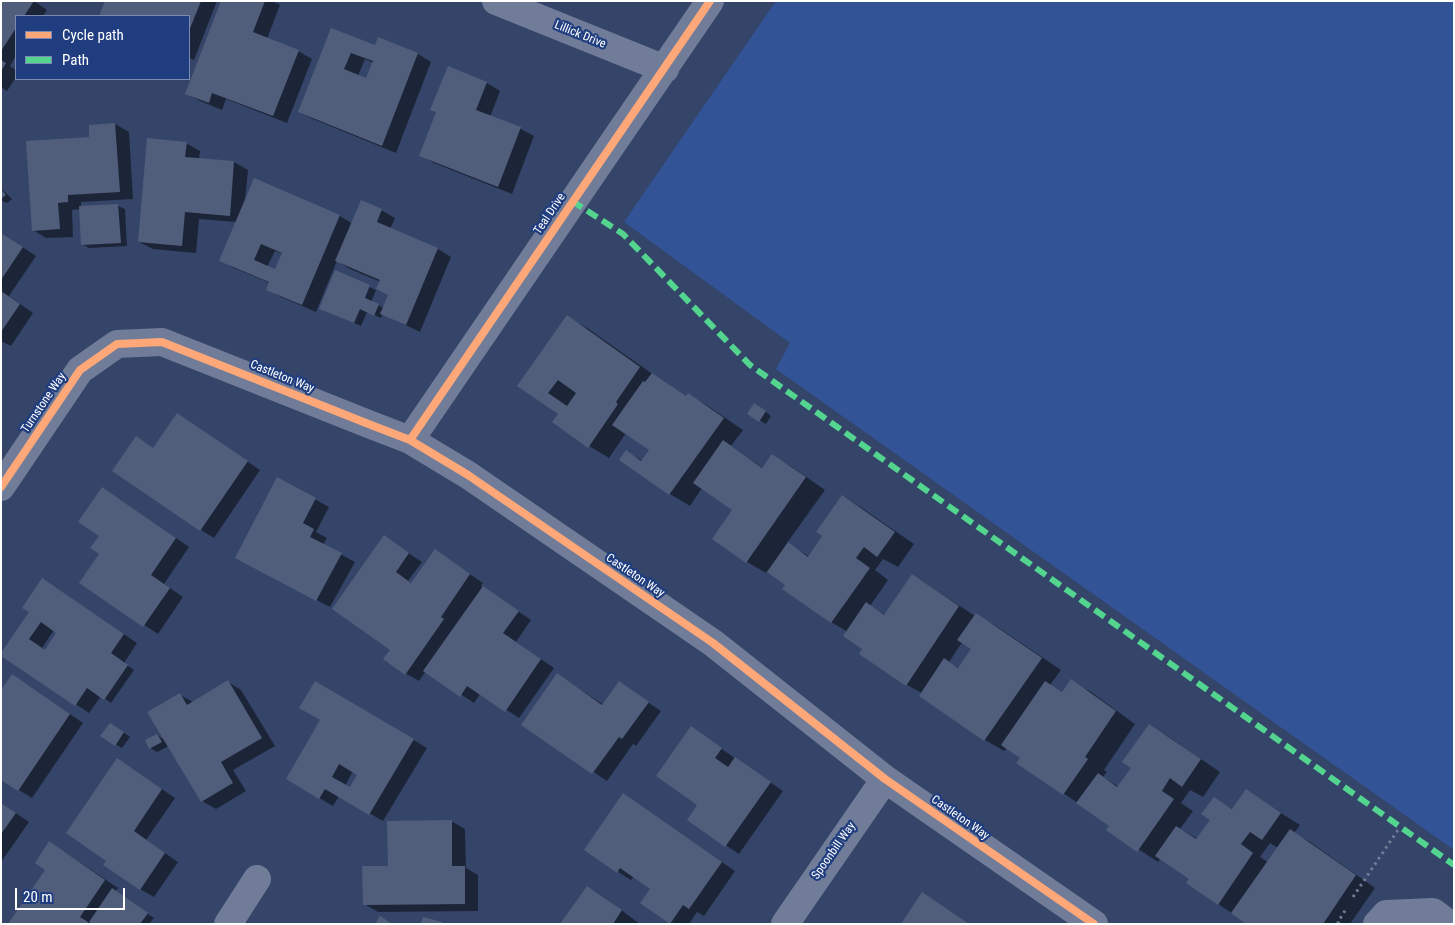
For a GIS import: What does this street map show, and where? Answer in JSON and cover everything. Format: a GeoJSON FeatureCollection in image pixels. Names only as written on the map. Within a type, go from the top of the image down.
{"type":"FeatureCollection","features":[{"type":"Feature","properties":{"kind":"street","name":"Lillick Drive"},"geometry":{"type":"LineString","coordinates":[[496,1],[664,69]]}},
{"type":"Feature","properties":{"kind":"street","name":"Teal Drive"},"geometry":{"type":"LineString","coordinates":[[410,440],[710,1]]}},
{"type":"Feature","properties":{"kind":"street","name":"Castleton Way"},"geometry":{"type":"LineString","coordinates":[[117,344],[162,342],[410,440],[468,475],[713,643],[885,779],[1094,924]]}},
{"type":"Feature","properties":{"kind":"street","name":"Turnstone Way"},"geometry":{"type":"LineString","coordinates":[[1,487],[80,370],[117,344]]}},
{"type":"Feature","properties":{"kind":"street","name":"Spoonbill Way"},"geometry":{"type":"LineString","coordinates":[[784,924],[885,779]]}},
{"type":"Feature","properties":{"kind":"street"},"geometry":{"type":"LineString","coordinates":[[228,924],[257,879]]}},
{"type":"Feature","properties":{"kind":"street"},"geometry":{"type":"LineString","coordinates":[[1377,924],[1386,914],[1433,912],[1449,924]]}},
{"type":"Feature","properties":{"kind":"path"},"geometry":{"type":"LineString","coordinates":[[1353,898],[1400,827]]}},
{"type":"Feature","properties":{"kind":"path"},"geometry":{"type":"LineString","coordinates":[[1338,924],[1348,906]]}},
{"type":"Feature","properties":{"kind":"shaded area"},"geometry":{"type":"Polygon","coordinates":[[[776,1],[1454,1],[1454,850],[776,369],[790,343],[624,222],[776,1]]]}},
{"type":"Feature","properties":{"kind":"building"},"geometry":{"type":"Polygon","coordinates":[[[1,1],[34,1],[25,15],[15,15],[15,30],[1,51],[1,1]]]}},
{"type":"Feature","properties":{"kind":"building"},"geometry":{"type":"Polygon","coordinates":[[[105,1],[201,1],[190,28],[190,15],[99,15],[105,1]]]}},
{"type":"Feature","properties":{"kind":"building"},"geometry":{"type":"Polygon","coordinates":[[[221,1],[265,1],[253,32],[299,50],[273,116],[212,93],[209,103],[185,94],[221,1]]]}},
{"type":"Feature","properties":{"kind":"building"},"geometry":{"type":"Polygon","coordinates":[[[331,28],[375,45],[378,37],[418,53],[382,146],[298,112],[331,28]],[[351,53],[344,69],[366,78],[373,61],[351,53]]]}},
{"type":"Feature","properties":{"kind":"building"},"geometry":{"type":"Polygon","coordinates":[[[1,60],[6,63],[1,71],[1,60]]]}},
{"type":"Feature","properties":{"kind":"building"},"geometry":{"type":"Polygon","coordinates":[[[448,66],[487,82],[476,110],[521,127],[498,187],[419,156],[436,112],[430,110],[448,66]]]}},
{"type":"Feature","properties":{"kind":"building"},"geometry":{"type":"Polygon","coordinates":[[[115,123],[120,192],[68,195],[68,202],[58,203],[60,229],[32,231],[26,141],[89,137],[89,125],[115,123]]]}},
{"type":"Feature","properties":{"kind":"building"},"geometry":{"type":"Polygon","coordinates":[[[147,138],[187,142],[185,157],[234,161],[230,216],[185,212],[182,246],[138,242],[147,138]]]}},
{"type":"Feature","properties":{"kind":"building"},"geometry":{"type":"Polygon","coordinates":[[[254,178],[340,215],[302,305],[266,290],[269,282],[219,261],[254,178]],[[261,244],[254,260],[275,269],[282,253],[261,244]]]}},
{"type":"Feature","properties":{"kind":"building"},"geometry":{"type":"Polygon","coordinates":[[[1,189],[6,195],[1,199],[1,189]]]}},
{"type":"Feature","properties":{"kind":"building"},"geometry":{"type":"Polygon","coordinates":[[[361,200],[382,209],[377,222],[438,248],[406,325],[380,314],[388,295],[376,289],[380,280],[335,261],[361,200]]]}},
{"type":"Feature","properties":{"kind":"building"},"geometry":{"type":"Polygon","coordinates":[[[118,204],[121,243],[81,245],[79,206],[118,204]]]}},
{"type":"Feature","properties":{"kind":"building"},"geometry":{"type":"Polygon","coordinates":[[[1,233],[23,247],[1,280],[1,233]]]}},
{"type":"Feature","properties":{"kind":"building"},"geometry":{"type":"Polygon","coordinates":[[[335,270],[370,285],[365,298],[379,304],[374,316],[360,309],[354,323],[319,309],[335,270]]]}},
{"type":"Feature","properties":{"kind":"building"},"geometry":{"type":"Polygon","coordinates":[[[1,291],[20,304],[1,332],[1,291]]]}},
{"type":"Feature","properties":{"kind":"building"},"geometry":{"type":"Polygon","coordinates":[[[567,315],[640,367],[588,448],[552,422],[558,414],[517,386],[567,315]],[[558,380],[548,393],[567,406],[576,393],[558,380]]]}},
{"type":"Feature","properties":{"kind":"building"},"geometry":{"type":"Polygon","coordinates":[[[652,373],[686,396],[688,393],[724,418],[669,495],[619,460],[626,450],[641,461],[649,450],[612,425],[643,381],[645,382],[652,373]]]}},
{"type":"Feature","properties":{"kind":"building"},"geometry":{"type":"Polygon","coordinates":[[[754,403],[766,411],[759,422],[747,414],[754,403]]]}},
{"type":"Feature","properties":{"kind":"building"},"geometry":{"type":"Polygon","coordinates":[[[177,413],[248,461],[200,531],[112,471],[136,436],[153,448],[177,413]]]}},
{"type":"Feature","properties":{"kind":"building"},"geometry":{"type":"Polygon","coordinates":[[[723,440],[762,468],[772,454],[806,477],[746,563],[712,539],[732,510],[693,483],[723,440]]]}},
{"type":"Feature","properties":{"kind":"building"},"geometry":{"type":"Polygon","coordinates":[[[277,477],[316,498],[303,523],[314,529],[310,537],[342,553],[316,601],[235,558],[277,477]]]}},
{"type":"Feature","properties":{"kind":"building"},"geometry":{"type":"Polygon","coordinates":[[[102,487],[176,538],[151,575],[170,588],[143,627],[79,583],[99,554],[90,548],[99,536],[78,522],[102,487]]]}},
{"type":"Feature","properties":{"kind":"building"},"geometry":{"type":"Polygon","coordinates":[[[842,495],[895,532],[877,557],[864,547],[856,558],[870,568],[831,623],[782,589],[785,585],[767,572],[788,542],[808,557],[822,536],[816,532],[842,495]]]}},
{"type":"Feature","properties":{"kind":"building"},"geometry":{"type":"Polygon","coordinates":[[[384,535],[409,553],[396,572],[411,583],[435,549],[470,574],[441,617],[444,619],[405,675],[383,659],[390,650],[332,609],[384,535]]]}},
{"type":"Feature","properties":{"kind":"building"},"geometry":{"type":"Polygon","coordinates":[[[912,574],[959,606],[906,686],[859,654],[862,649],[843,636],[866,602],[884,615],[912,574]]]}},
{"type":"Feature","properties":{"kind":"building"},"geometry":{"type":"Polygon","coordinates":[[[42,578],[124,634],[111,653],[128,665],[104,700],[87,688],[75,706],[1,656],[1,653],[29,612],[22,608],[42,578]],[[41,622],[29,639],[45,650],[56,633],[41,622]]]}},
{"type":"Feature","properties":{"kind":"building"},"geometry":{"type":"Polygon","coordinates":[[[483,586],[519,611],[503,633],[541,659],[505,712],[467,686],[460,697],[423,671],[483,586]]]}},
{"type":"Feature","properties":{"kind":"building"},"geometry":{"type":"Polygon","coordinates":[[[976,613],[1042,658],[984,741],[919,696],[944,658],[958,668],[971,649],[957,640],[976,613]]]}},
{"type":"Feature","properties":{"kind":"building"},"geometry":{"type":"Polygon","coordinates":[[[557,673],[602,705],[619,681],[649,702],[622,739],[619,737],[592,774],[521,725],[557,673]]]}},
{"type":"Feature","properties":{"kind":"building"},"geometry":{"type":"Polygon","coordinates":[[[12,674],[70,714],[18,791],[1,780],[1,690],[12,674]]]}},
{"type":"Feature","properties":{"kind":"building"},"geometry":{"type":"Polygon","coordinates":[[[1071,679],[1116,711],[1085,757],[1088,759],[1063,795],[1016,763],[1020,758],[1001,745],[1045,681],[1062,692],[1071,679]]]}},
{"type":"Feature","properties":{"kind":"building"},"geometry":{"type":"Polygon","coordinates":[[[228,680],[262,738],[221,762],[233,783],[201,802],[147,712],[180,693],[187,705],[228,680]]]}},
{"type":"Feature","properties":{"kind":"building"},"geometry":{"type":"Polygon","coordinates":[[[315,681],[414,739],[369,815],[325,789],[319,799],[286,779],[320,720],[299,708],[315,681]],[[339,764],[332,777],[350,787],[357,775],[339,764]]]}},
{"type":"Feature","properties":{"kind":"building"},"geometry":{"type":"Polygon","coordinates":[[[110,723],[124,732],[115,746],[100,736],[110,723]]]}},
{"type":"Feature","properties":{"kind":"building"},"geometry":{"type":"Polygon","coordinates":[[[1149,724],[1201,759],[1182,787],[1170,778],[1162,791],[1174,799],[1137,852],[1106,830],[1109,826],[1076,803],[1098,773],[1117,787],[1131,768],[1122,762],[1149,724]]]}},
{"type":"Feature","properties":{"kind":"building"},"geometry":{"type":"Polygon","coordinates":[[[691,726],[722,748],[715,758],[728,767],[735,757],[771,782],[725,847],[687,820],[697,805],[656,776],[691,726]]]}},
{"type":"Feature","properties":{"kind":"building"},"geometry":{"type":"Polygon","coordinates":[[[157,734],[162,742],[149,749],[145,740],[157,734]]]}},
{"type":"Feature","properties":{"kind":"building"},"geometry":{"type":"Polygon","coordinates":[[[117,758],[162,789],[134,831],[165,853],[140,890],[103,865],[106,861],[66,833],[117,758]]]}},
{"type":"Feature","properties":{"kind":"building"},"geometry":{"type":"Polygon","coordinates":[[[1246,789],[1281,813],[1262,840],[1250,832],[1241,844],[1253,853],[1218,905],[1186,883],[1189,879],[1155,856],[1176,826],[1196,839],[1210,820],[1201,814],[1214,797],[1232,809],[1246,789]]]}},
{"type":"Feature","properties":{"kind":"building"},"geometry":{"type":"Polygon","coordinates":[[[623,793],[722,862],[689,909],[683,905],[670,924],[640,903],[650,889],[620,868],[617,873],[584,850],[623,793]]]}},
{"type":"Feature","properties":{"kind":"building"},"geometry":{"type":"Polygon","coordinates":[[[1,803],[16,813],[1,834],[1,803]]]}},
{"type":"Feature","properties":{"kind":"building"},"geometry":{"type":"Polygon","coordinates":[[[452,820],[452,866],[465,866],[465,904],[363,905],[362,866],[388,866],[387,821],[452,820]]]}},
{"type":"Feature","properties":{"kind":"building"},"geometry":{"type":"Polygon","coordinates":[[[1290,829],[1356,875],[1323,924],[1246,924],[1231,913],[1290,829]]]}},
{"type":"Feature","properties":{"kind":"building"},"geometry":{"type":"Polygon","coordinates":[[[49,841],[105,880],[80,917],[88,922],[87,924],[8,924],[45,870],[35,863],[49,841]]]}},
{"type":"Feature","properties":{"kind":"building"},"geometry":{"type":"Polygon","coordinates":[[[587,886],[622,910],[613,924],[560,924],[587,886]]]}},
{"type":"Feature","properties":{"kind":"building"},"geometry":{"type":"Polygon","coordinates":[[[112,888],[148,913],[140,924],[92,924],[89,922],[112,888]]]}},
{"type":"Feature","properties":{"kind":"building"},"geometry":{"type":"Polygon","coordinates":[[[922,892],[969,924],[901,924],[922,892]]]}},
{"type":"Feature","properties":{"kind":"building"},"geometry":{"type":"Polygon","coordinates":[[[380,916],[392,924],[375,924],[380,916]]]}},
{"type":"Feature","properties":{"kind":"building"},"geometry":{"type":"Polygon","coordinates":[[[423,917],[442,922],[441,924],[421,924],[423,917]]]}},
{"type":"Feature","properties":{"kind":"marked path"},"geometry":{"type":"LineString","coordinates":[[572,201],[623,234],[750,365],[1454,865]]}},
{"type":"Feature","properties":{"kind":"cycle path"},"geometry":{"type":"LineString","coordinates":[[410,440],[710,1]]}},
{"type":"Feature","properties":{"kind":"cycle path"},"geometry":{"type":"LineString","coordinates":[[1,487],[80,370],[117,344],[162,342],[410,440],[468,475],[713,643],[885,779],[1094,924]]}}]}
